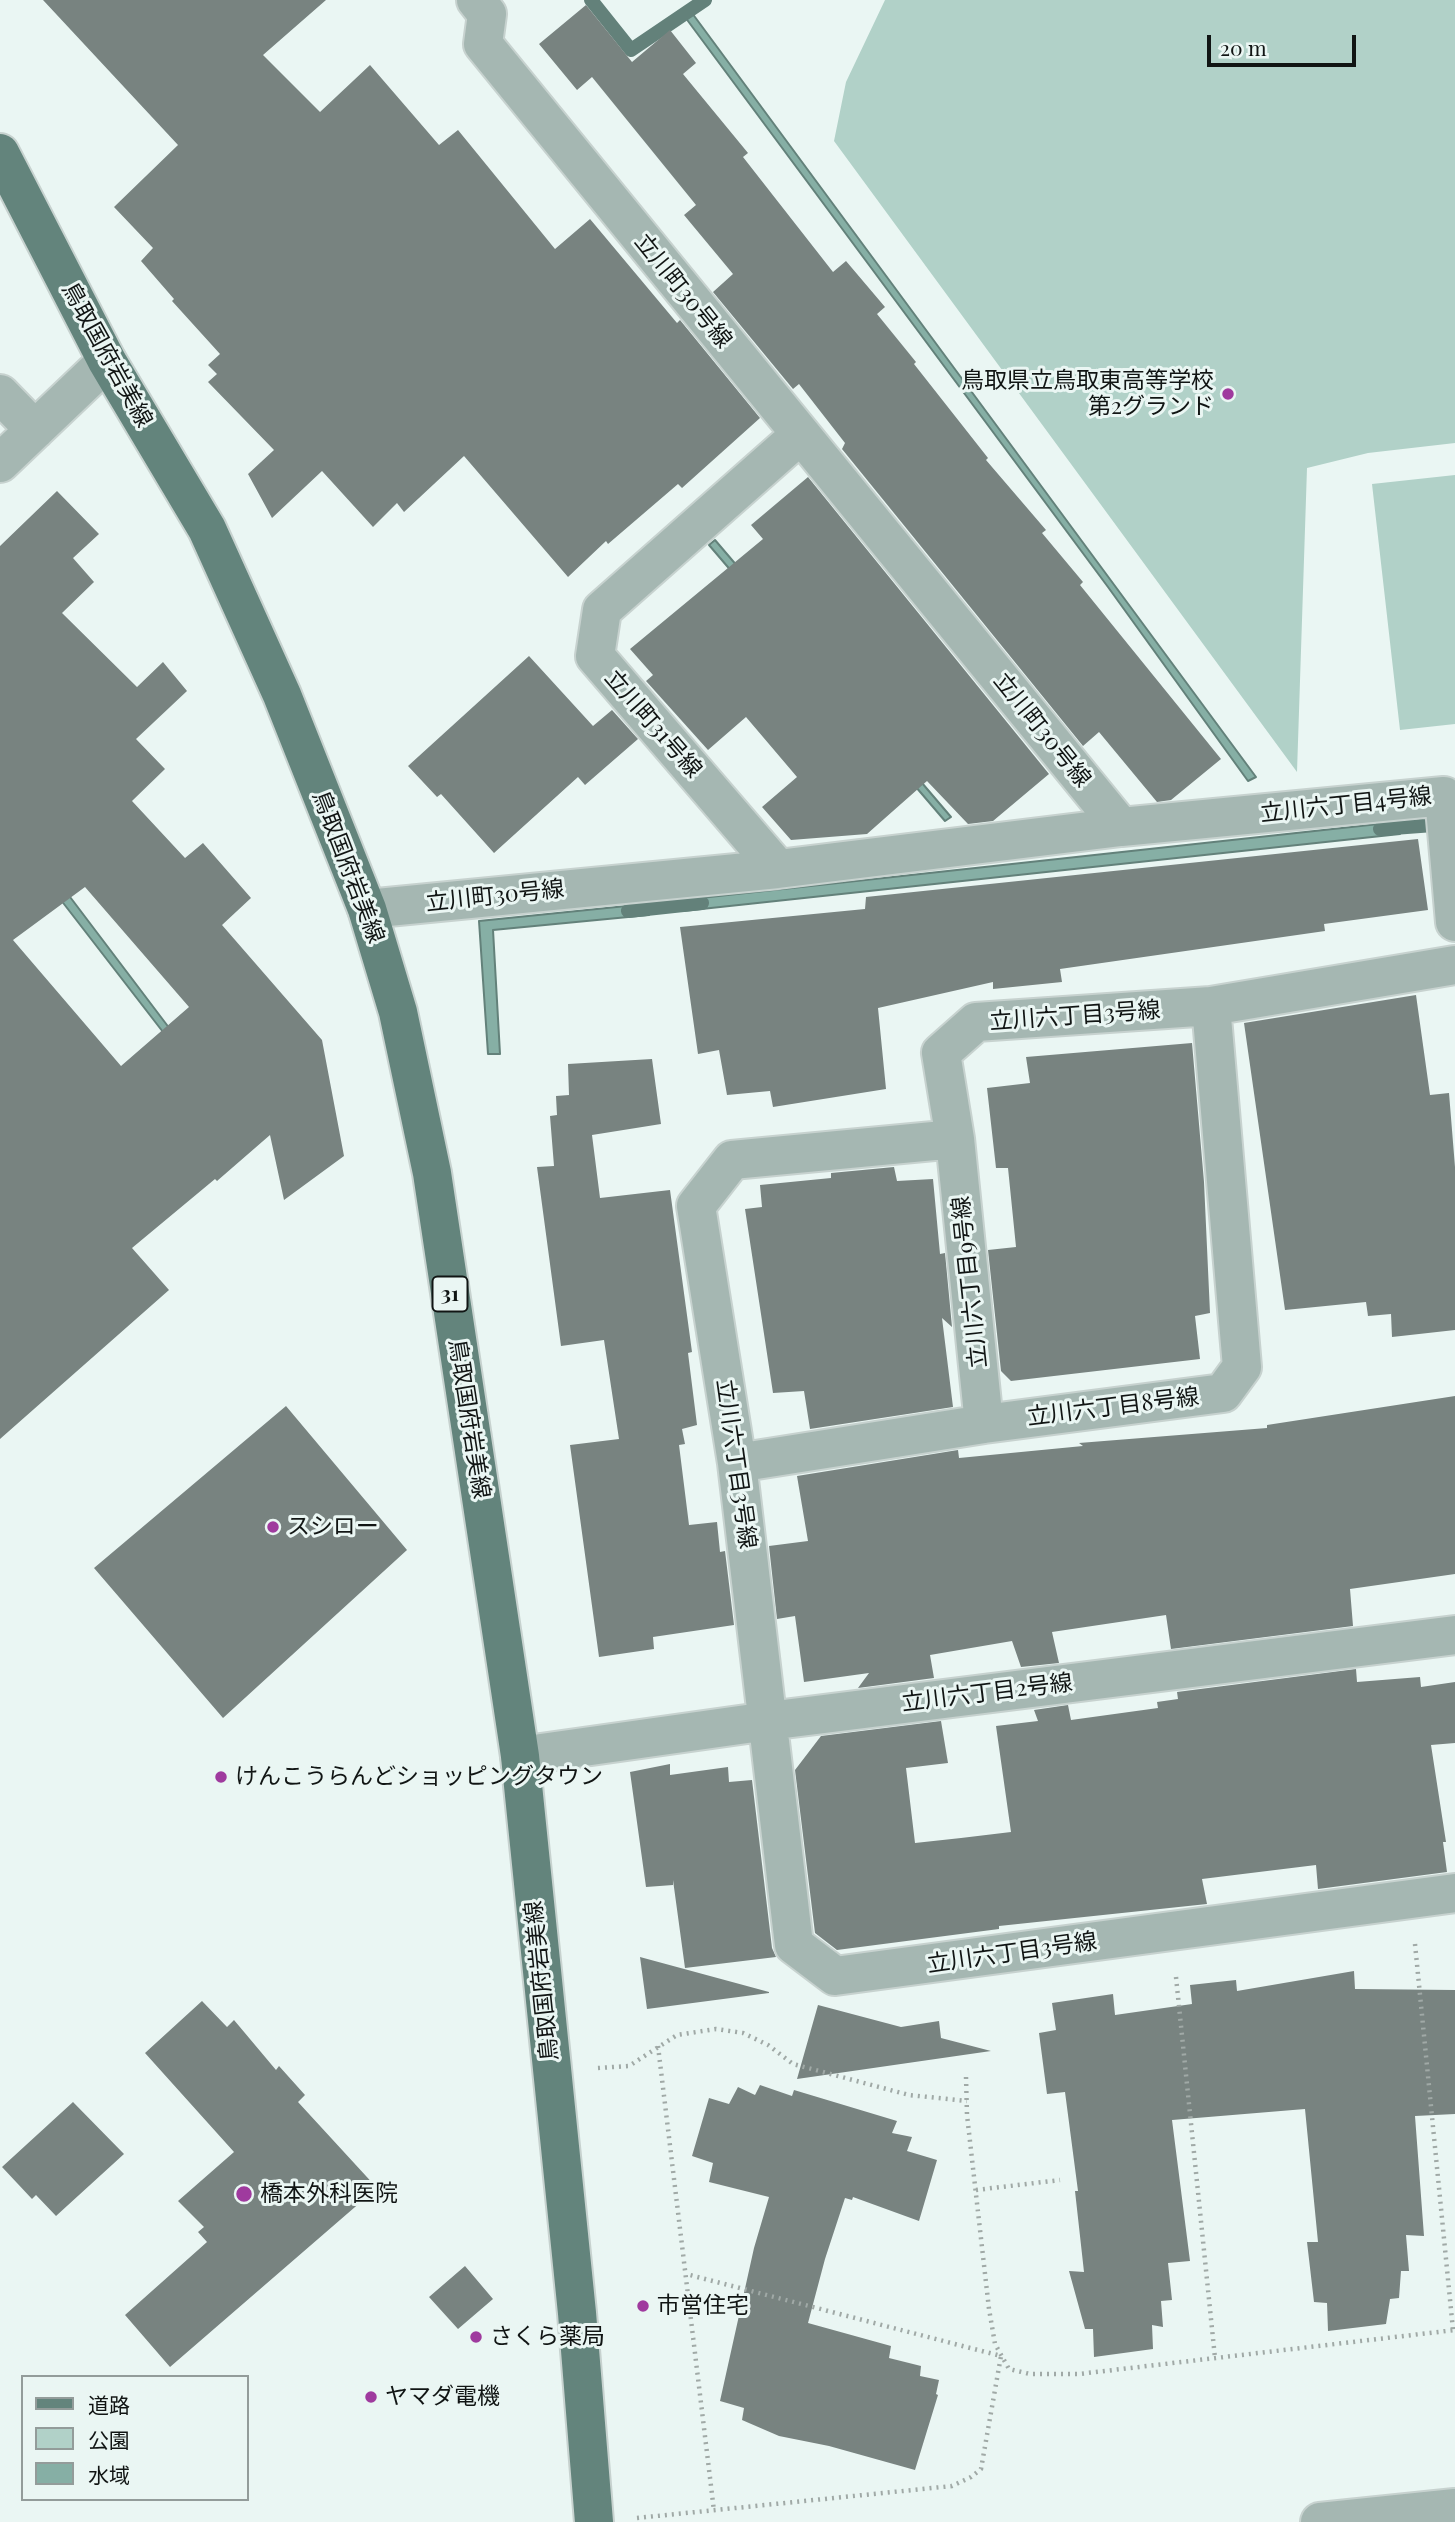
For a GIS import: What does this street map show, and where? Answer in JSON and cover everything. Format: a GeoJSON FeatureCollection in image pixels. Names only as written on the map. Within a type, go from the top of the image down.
{"type":"FeatureCollection","features":[{"type":"Feature","properties":{"kind":"main road","name":"鳥取国府岩美線"},"geometry":{"type":"LineString","coordinates":[[0,153],[107,360],[207,529],[282,695],[367,909],[398,1013],[430,1161],[520,1756],[577,2313],[610,2521]]}},
{"type":"Feature","properties":{"kind":"street","name":"立川町30号線"},"geometry":{"type":"LineString","coordinates":[[476,0],[487,14],[483,44],[1121,827]]}},
{"type":"Feature","properties":{"kind":"street"},"geometry":{"type":"LineString","coordinates":[[0,463],[107,360]]}},
{"type":"Feature","properties":{"kind":"street"},"geometry":{"type":"LineString","coordinates":[[0,394],[35,429]]}},
{"type":"Feature","properties":{"kind":"street","name":"立川町31号線"},"geometry":{"type":"LineString","coordinates":[[778,869],[595,656],[602,610],[800,435]]}},
{"type":"Feature","properties":{"kind":"street","name":"立川六丁目4号線"},"geometry":{"type":"LineString","coordinates":[[1121,827],[1449,795],[1455,922]]}},
{"type":"Feature","properties":{"kind":"street","name":"立川町30号線"},"geometry":{"type":"LineString","coordinates":[[367,909],[778,869],[1121,827]]}},
{"type":"Feature","properties":{"kind":"street","name":"立川六丁目3号線"},"geometry":{"type":"LineString","coordinates":[[1455,965],[1211,1006],[976,1022],[941,1053],[955,1139],[732,1160],[696,1206],[737,1463],[794,1945],[835,1976],[1455,1893]]}},
{"type":"Feature","properties":{"kind":"street","name":"立川六丁目8号線"},"geometry":{"type":"LineString","coordinates":[[737,1463],[984,1424],[1223,1393],[1241,1367],[1211,1006]]}},
{"type":"Feature","properties":{"kind":"street","name":"立川六丁目9号線"},"geometry":{"type":"LineString","coordinates":[[955,1139],[984,1424]]}},
{"type":"Feature","properties":{"kind":"street","name":"立川六丁目2号線"},"geometry":{"type":"LineString","coordinates":[[520,1756],[768,1721],[1455,1635]]}},
{"type":"Feature","properties":{"kind":"street"},"geometry":{"type":"LineString","coordinates":[[1320,2522],[1455,2508]]}},
{"type":"Feature","properties":{"kind":"path"},"geometry":{"type":"LineString","coordinates":[[967,2077],[967,2101],[989,2309],[995,2344],[1009,2369],[1030,2374],[1079,2375],[1454,2330],[1410,1899]]}},
{"type":"Feature","properties":{"kind":"path"},"geometry":{"type":"LineString","coordinates":[[1176,1977],[1215,2358]]}},
{"type":"Feature","properties":{"kind":"path"},"geometry":{"type":"LineString","coordinates":[[551,2071],[629,2066],[677,2035],[716,2029],[743,2033],[768,2045],[793,2064],[909,2095],[967,2101]]}},
{"type":"Feature","properties":{"kind":"path"},"geometry":{"type":"LineString","coordinates":[[658,2046],[714,2511]]}},
{"type":"Feature","properties":{"kind":"path"},"geometry":{"type":"LineString","coordinates":[[976,2190],[1060,2180]]}},
{"type":"Feature","properties":{"kind":"path"},"geometry":{"type":"LineString","coordinates":[[686,2274],[1001,2356]]}},
{"type":"Feature","properties":{"kind":"path"},"geometry":{"type":"LineString","coordinates":[[610,2521],[952,2486],[981,2469],[1001,2356]]}},
{"type":"Feature","properties":{"kind":"green space","name":"鳥取県立鳥取東高等学校 第2グランド"},"geometry":{"type":"Polygon","coordinates":[[[885,0],[1455,0],[1455,443],[1368,453],[1307,468],[1297,772],[834,141],[846,82],[885,0]]]}},
{"type":"Feature","properties":{"kind":"green space"},"geometry":{"type":"Polygon","coordinates":[[[1455,475],[1455,724],[1400,730],[1372,484],[1455,475]]]}},
{"type":"Feature","properties":{"kind":"water"},"geometry":{"type":"Polygon","coordinates":[[[692,13],[1256,777],[1248,781],[1108,587],[685,17],[692,13]]]}},
{"type":"Feature","properties":{"kind":"water"},"geometry":{"type":"Polygon","coordinates":[[[715,540],[951,817],[945,821],[709,545],[715,540]]]}},
{"type":"Feature","properties":{"kind":"water"},"geometry":{"type":"Polygon","coordinates":[[[8,815],[201,1070],[221,1107],[23,851],[8,815]]]}},
{"type":"Feature","properties":{"kind":"water"},"geometry":{"type":"Polygon","coordinates":[[[1397,822],[1400,834],[683,911],[682,900],[1397,822]]]}},
{"type":"Feature","properties":{"kind":"water"},"geometry":{"type":"Polygon","coordinates":[[[646,904],[649,915],[493,930],[500,1054],[488,1054],[479,921],[646,904]]]}},
{"type":"Feature","properties":{"kind":"building"},"geometry":{"type":"Polygon","coordinates":[[[43,0],[326,0],[263,55],[320,112],[370,65],[439,145],[458,130],[555,249],[590,219],[677,323],[680,320],[760,418],[682,488],[678,484],[608,544],[606,541],[568,577],[464,456],[404,512],[397,503],[373,527],[322,471],[272,518],[248,474],[274,450],[208,382],[217,374],[208,365],[220,354],[172,301],[174,299],[141,261],[153,248],[114,207],[178,145],[43,0]]]}},
{"type":"Feature","properties":{"kind":"building"},"geometry":{"type":"Polygon","coordinates":[[[586,5],[632,62],[670,30],[696,63],[683,74],[748,153],[743,157],[833,272],[846,261],[885,307],[877,314],[916,362],[914,364],[988,458],[986,460],[1046,530],[1042,533],[1083,582],[1080,585],[1221,759],[1171,800],[1157,802],[1099,732],[1083,746],[842,449],[845,443],[799,384],[793,389],[713,292],[733,274],[684,215],[696,205],[592,77],[577,90],[539,44],[586,5]]]}},
{"type":"Feature","properties":{"kind":"building"},"geometry":{"type":"Polygon","coordinates":[[[808,477],[1049,774],[993,821],[968,824],[927,781],[867,834],[791,840],[762,807],[797,777],[746,717],[708,750],[646,681],[653,675],[630,649],[763,539],[751,525],[808,477]]]}},
{"type":"Feature","properties":{"kind":"building"},"geometry":{"type":"Polygon","coordinates":[[[57,491],[99,534],[73,558],[94,582],[62,613],[137,687],[163,662],[187,691],[136,739],[165,769],[132,801],[185,858],[203,843],[251,898],[222,925],[322,1040],[344,1156],[284,1200],[270,1135],[217,1181],[215,1179],[132,1248],[169,1290],[0,1439],[0,546],[57,491]],[[85,887],[13,940],[121,1066],[189,1007],[85,887]]]}},
{"type":"Feature","properties":{"kind":"building"},"geometry":{"type":"Polygon","coordinates":[[[529,656],[593,726],[612,710],[638,739],[585,785],[578,777],[494,853],[441,794],[437,797],[408,766],[529,656]]]}},
{"type":"Feature","properties":{"kind":"building"},"geometry":{"type":"Polygon","coordinates":[[[1418,839],[1428,910],[1324,924],[1325,931],[1060,969],[1062,982],[993,989],[993,982],[878,1008],[886,1089],[773,1107],[770,1091],[727,1095],[719,1050],[698,1054],[680,927],[865,909],[866,897],[1418,839]]]}},
{"type":"Feature","properties":{"kind":"building"},"geometry":{"type":"Polygon","coordinates":[[[1416,995],[1430,1095],[1449,1093],[1455,1167],[1455,1330],[1392,1337],[1391,1314],[1368,1316],[1366,1302],[1285,1310],[1244,1023],[1416,995]]]}},
{"type":"Feature","properties":{"kind":"building"},"geometry":{"type":"Polygon","coordinates":[[[1192,1043],[1204,1182],[1210,1313],[1195,1316],[1200,1359],[1011,1381],[1001,1371],[988,1250],[1016,1247],[1008,1168],[996,1168],[987,1088],[1030,1083],[1026,1057],[1192,1043]]]}},
{"type":"Feature","properties":{"kind":"building"},"geometry":{"type":"Polygon","coordinates":[[[652,1059],[661,1124],[592,1135],[600,1198],[670,1190],[692,1352],[688,1353],[697,1425],[682,1429],[685,1444],[679,1445],[689,1525],[717,1522],[720,1552],[725,1551],[734,1625],[653,1637],[654,1649],[599,1657],[570,1445],[619,1439],[604,1340],[561,1346],[537,1167],[554,1166],[550,1116],[557,1115],[556,1096],[569,1095],[568,1064],[652,1059]]]}},
{"type":"Feature","properties":{"kind":"building"},"geometry":{"type":"Polygon","coordinates":[[[894,1167],[897,1181],[933,1179],[940,1254],[945,1253],[952,1327],[942,1318],[953,1407],[810,1429],[804,1391],[773,1393],[745,1209],[762,1207],[760,1185],[831,1178],[831,1173],[894,1167]]]}},
{"type":"Feature","properties":{"kind":"building"},"geometry":{"type":"Polygon","coordinates":[[[1455,1396],[1455,1574],[1350,1589],[1353,1626],[1171,1649],[1166,1615],[1052,1632],[1059,1663],[1021,1667],[1012,1641],[930,1655],[934,1678],[858,1688],[869,1673],[804,1682],[795,1616],[777,1619],[769,1546],[808,1541],[797,1476],[958,1450],[959,1458],[1083,1446],[1079,1443],[1267,1428],[1267,1425],[1455,1396]]]}},
{"type":"Feature","properties":{"kind":"building"},"geometry":{"type":"Polygon","coordinates":[[[286,1406],[407,1550],[223,1718],[94,1568],[286,1406]]]}},
{"type":"Feature","properties":{"kind":"building"},"geometry":{"type":"Polygon","coordinates":[[[1356,1669],[1357,1682],[1420,1677],[1421,1687],[1455,1682],[1455,1743],[1431,1745],[1446,1842],[1443,1842],[1447,1872],[1318,1889],[1316,1865],[1202,1879],[1207,1904],[999,1926],[999,1929],[837,1950],[815,1933],[795,1770],[821,1736],[941,1721],[948,1763],[906,1768],[915,1843],[1011,1832],[996,1726],[1038,1721],[1034,1710],[1068,1705],[1071,1720],[1158,1708],[1157,1702],[1178,1699],[1177,1692],[1356,1669]]]}},
{"type":"Feature","properties":{"kind":"building"},"geometry":{"type":"Polygon","coordinates":[[[670,1764],[670,1775],[728,1767],[729,1782],[752,1780],[772,1948],[776,1957],[685,1968],[673,1880],[673,1885],[646,1887],[630,1772],[670,1764]]]}},
{"type":"Feature","properties":{"kind":"building"},"geometry":{"type":"Polygon","coordinates":[[[640,1957],[769,1992],[769,1993],[647,2009],[640,1957]]]}},
{"type":"Feature","properties":{"kind":"building"},"geometry":{"type":"Polygon","coordinates":[[[1354,1971],[1355,1989],[1455,1990],[1455,2114],[1415,2116],[1424,2236],[1406,2235],[1409,2271],[1401,2271],[1399,2298],[1390,2299],[1386,2324],[1328,2331],[1327,2303],[1314,2302],[1307,2242],[1318,2242],[1305,2109],[1172,2120],[1190,2261],[1168,2263],[1172,2300],[1161,2301],[1163,2327],[1152,2325],[1153,2349],[1094,2357],[1093,2329],[1085,2329],[1069,2271],[1084,2272],[1075,2191],[1078,2191],[1065,2092],[1047,2094],[1039,2033],[1056,2030],[1052,2003],[1113,1994],[1115,2015],[1192,2004],[1190,1985],[1236,1980],[1237,1991],[1354,1971]]]}},
{"type":"Feature","properties":{"kind":"building"},"geometry":{"type":"Polygon","coordinates":[[[202,2001],[227,2027],[234,2020],[276,2070],[279,2066],[305,2095],[298,2102],[377,2188],[170,2367],[125,2315],[207,2242],[198,2232],[204,2227],[178,2201],[234,2152],[145,2053],[202,2001]]]}},
{"type":"Feature","properties":{"kind":"building"},"geometry":{"type":"Polygon","coordinates":[[[818,2005],[901,2027],[939,2021],[941,2038],[991,2051],[797,2079],[818,2005]]]}},
{"type":"Feature","properties":{"kind":"building"},"geometry":{"type":"Polygon","coordinates":[[[760,2085],[792,2096],[794,2090],[897,2121],[892,2133],[912,2137],[907,2151],[937,2160],[919,2221],[853,2197],[852,2200],[845,2198],[808,2323],[891,2346],[889,2358],[921,2366],[920,2376],[939,2380],[938,2395],[915,2470],[829,2446],[779,2436],[742,2420],[744,2408],[720,2401],[754,2248],[769,2197],[709,2182],[713,2163],[692,2156],[709,2098],[729,2104],[738,2087],[755,2095],[760,2085]]]}},
{"type":"Feature","properties":{"kind":"building"},"geometry":{"type":"Polygon","coordinates":[[[73,2102],[124,2154],[56,2216],[36,2195],[32,2199],[2,2167],[73,2102]]]}},
{"type":"Feature","properties":{"kind":"building"},"geometry":{"type":"Polygon","coordinates":[[[465,2266],[493,2299],[458,2329],[429,2297],[465,2266]]]}},
{"type":"Feature","properties":{"kind":"waterway"},"geometry":{"type":"LineString","coordinates":[[591,0],[631,50],[705,0]]}},
{"type":"Feature","properties":{"kind":"waterway"},"geometry":{"type":"LineString","coordinates":[[1380,829],[1447,824]]}},
{"type":"Feature","properties":{"kind":"waterway"},"geometry":{"type":"LineString","coordinates":[[628,911],[702,903]]}},
{"type":"Feature","properties":{"kind":"place","name":"鳥取県立鳥取東高等学校 第2グランド"},"geometry":{"type":"Point","coordinates":[1228,394]}},
{"type":"Feature","properties":{"kind":"place","name":"スシロー"},"geometry":{"type":"Point","coordinates":[273,1527]}},
{"type":"Feature","properties":{"kind":"place","name":"けんこうらんどショッピングタウン"},"geometry":{"type":"Point","coordinates":[221,1777]}},
{"type":"Feature","properties":{"kind":"place","name":"橋本外科医院"},"geometry":{"type":"Point","coordinates":[244,2194]}},
{"type":"Feature","properties":{"kind":"place","name":"市営住宅"},"geometry":{"type":"Point","coordinates":[643,2306]}},
{"type":"Feature","properties":{"kind":"place","name":"さくら薬局"},"geometry":{"type":"Point","coordinates":[476,2337]}},
{"type":"Feature","properties":{"kind":"place","name":"ヤマダ電機"},"geometry":{"type":"Point","coordinates":[371,2397]}}]}
